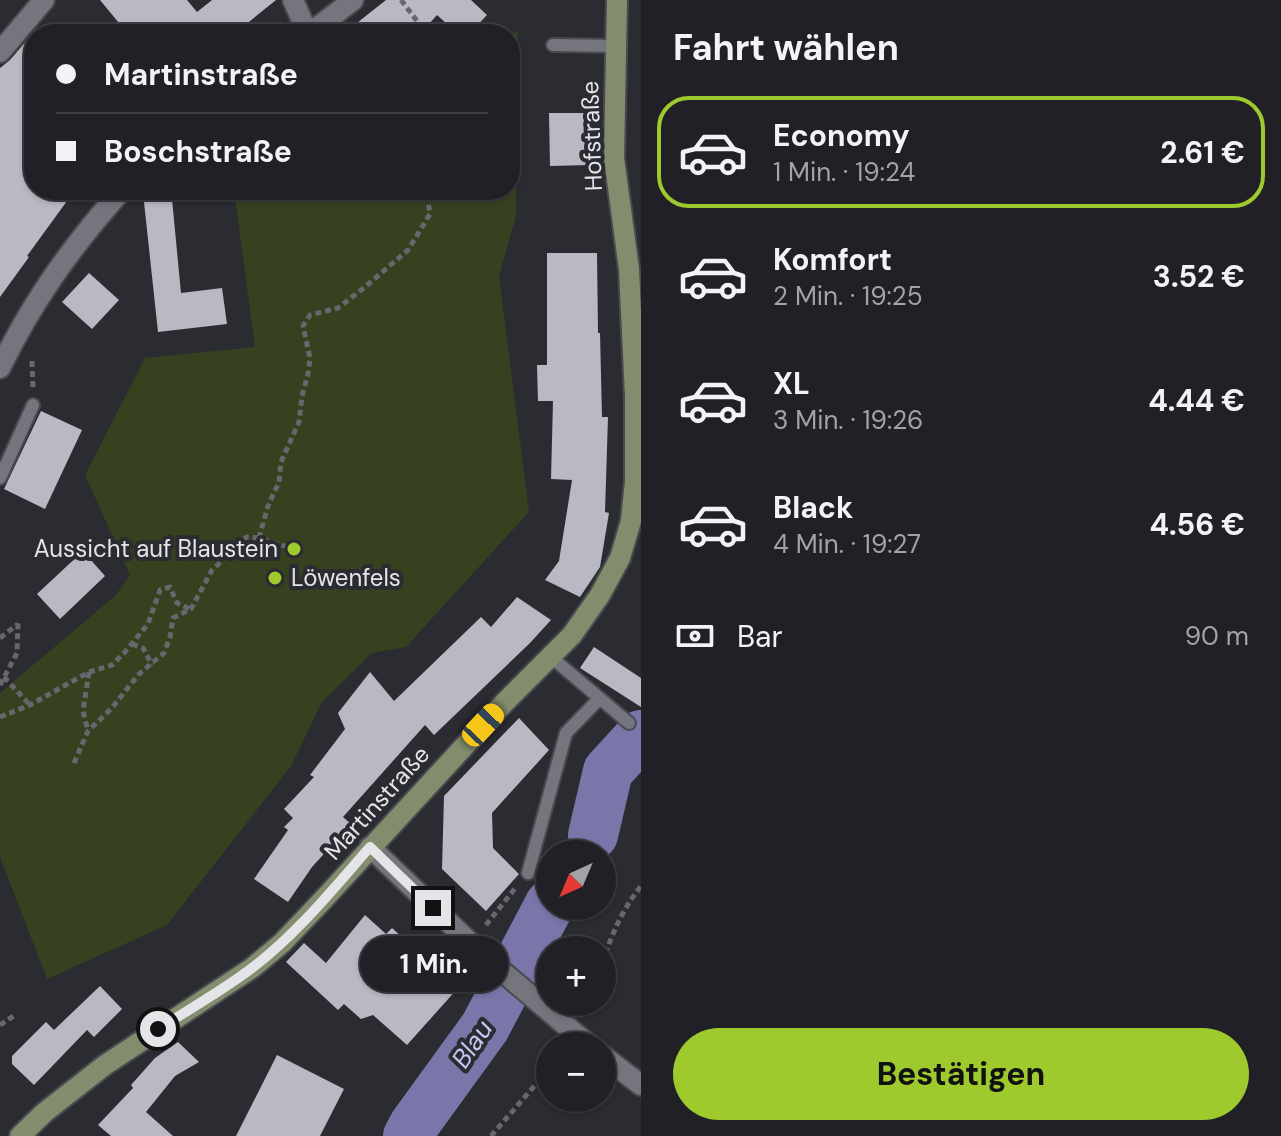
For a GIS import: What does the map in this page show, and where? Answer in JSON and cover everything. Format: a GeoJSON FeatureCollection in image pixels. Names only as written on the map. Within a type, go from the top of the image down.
{"type":"FeatureCollection","features":[{"type":"Feature","properties":{"kind":"street"},"geometry":{"type":"LineString","coordinates":[[0,52],[44,0]]}},
{"type":"Feature","properties":{"kind":"street"},"geometry":{"type":"LineString","coordinates":[[293,0],[304,24]]}},
{"type":"Feature","properties":{"kind":"street"},"geometry":{"type":"LineString","coordinates":[[322,24],[353,0]]}},
{"type":"Feature","properties":{"kind":"street","name":"Hofstraße"},"geometry":{"type":"LineString","coordinates":[[617,0],[614,158],[635,270]]}},
{"type":"Feature","properties":{"kind":"street"},"geometry":{"type":"LineString","coordinates":[[0,368],[41,293],[76,242],[113,200]]}},
{"type":"Feature","properties":{"kind":"street","name":"Martinstraße"},"geometry":{"type":"LineString","coordinates":[[20,1136],[105,1065],[252,968],[282,943],[505,702],[572,635],[600,595],[620,558],[631,521],[635,481],[635,270]]}},
{"type":"Feature","properties":{"kind":"street"},"geometry":{"type":"LineString","coordinates":[[370,847],[483,955],[574,1032]]}},
{"type":"Feature","properties":{"kind":"street"},"geometry":{"type":"LineString","coordinates":[[616,1066],[641,1085]]}},
{"type":"Feature","properties":{"kind":"lane"},"geometry":{"type":"LineString","coordinates":[[553,45],[616,46]]}},
{"type":"Feature","properties":{"kind":"lane"},"geometry":{"type":"LineString","coordinates":[[0,478],[33,405]]}},
{"type":"Feature","properties":{"kind":"lane"},"geometry":{"type":"LineString","coordinates":[[551,657],[629,723]]}},
{"type":"Feature","properties":{"kind":"lane"},"geometry":{"type":"LineString","coordinates":[[528,873],[566,733],[599,699]]}},
{"type":"Feature","properties":{"kind":"path"},"geometry":{"type":"LineString","coordinates":[[401,0],[419,24]]}},
{"type":"Feature","properties":{"kind":"path"},"geometry":{"type":"LineString","coordinates":[[259,538],[279,482],[281,462],[299,422],[310,358],[303,326],[310,315],[338,308],[408,250],[430,214],[428,200]]}},
{"type":"Feature","properties":{"kind":"path"},"geometry":{"type":"LineString","coordinates":[[74,763],[88,731],[111,709],[139,674],[164,653],[173,618],[191,609],[212,570],[231,546],[247,537],[294,549]]}},
{"type":"Feature","properties":{"kind":"path"},"geometry":{"type":"LineString","coordinates":[[0,717],[30,705],[89,672],[112,665],[148,624],[160,590],[170,587],[177,603],[191,609]]}},
{"type":"Feature","properties":{"kind":"path"},"geometry":{"type":"LineString","coordinates":[[0,638],[18,623],[17,653],[0,685]]}},
{"type":"Feature","properties":{"kind":"path"},"geometry":{"type":"LineString","coordinates":[[132,644],[143,648],[152,665]]}},
{"type":"Feature","properties":{"kind":"path"},"geometry":{"type":"LineString","coordinates":[[88,731],[83,711],[89,672]]}},
{"type":"Feature","properties":{"kind":"path"},"geometry":{"type":"LineString","coordinates":[[4,677],[30,705]]}},
{"type":"Feature","properties":{"kind":"path"},"geometry":{"type":"LineString","coordinates":[[496,914],[528,873]]}},
{"type":"Feature","properties":{"kind":"path"},"geometry":{"type":"LineString","coordinates":[[611,936],[628,902],[641,886]]}},
{"type":"Feature","properties":{"kind":"path"},"geometry":{"type":"LineString","coordinates":[[0,1025],[15,1015]]}},
{"type":"Feature","properties":{"kind":"path"},"geometry":{"type":"LineString","coordinates":[[491,1136],[536,1084]]}},
{"type":"Feature","properties":{"kind":"green space"},"geometry":{"type":"Polygon","coordinates":[[[235,200],[516,200],[516,216],[499,276],[529,512],[406,647],[372,653],[322,702],[291,766],[167,925],[47,979],[0,857],[0,693],[116,595],[130,575],[85,475],[145,358],[255,347],[235,200]]]}},
{"type":"Feature","properties":{"kind":"building"},"geometry":{"type":"Polygon","coordinates":[[[100,0],[187,0],[197,12],[212,0],[276,0],[246,24],[120,24],[100,0]]]}},
{"type":"Feature","properties":{"kind":"building"},"geometry":{"type":"Polygon","coordinates":[[[386,0],[471,0],[487,15],[478,24],[447,24],[437,15],[429,24],[356,24],[386,0]]]}},
{"type":"Feature","properties":{"kind":"building"},"geometry":{"type":"Polygon","coordinates":[[[24,44],[24,200],[68,200],[0,297],[0,68],[24,44]]]}},
{"type":"Feature","properties":{"kind":"building"},"geometry":{"type":"Polygon","coordinates":[[[549,113],[589,113],[590,165],[550,166],[549,113]]]}},
{"type":"Feature","properties":{"kind":"building"},"geometry":{"type":"Polygon","coordinates":[[[172,200],[181,293],[222,288],[227,324],[158,332],[144,202],[172,200]]]}},
{"type":"Feature","properties":{"kind":"building"},"geometry":{"type":"Polygon","coordinates":[[[547,253],[597,253],[602,417],[608,417],[605,512],[609,513],[600,567],[580,597],[545,580],[559,561],[572,480],[551,479],[553,401],[538,401],[537,365],[547,365],[547,253]]]}},
{"type":"Feature","properties":{"kind":"building"},"geometry":{"type":"Polygon","coordinates":[[[89,273],[119,300],[92,329],[62,302],[89,273]]]}},
{"type":"Feature","properties":{"kind":"building"},"geometry":{"type":"Polygon","coordinates":[[[41,411],[82,430],[45,509],[4,489],[41,411]]]}},
{"type":"Feature","properties":{"kind":"building"},"geometry":{"type":"Polygon","coordinates":[[[83,551],[105,576],[60,619],[37,594],[83,551]]]}},
{"type":"Feature","properties":{"kind":"building"},"geometry":{"type":"Polygon","coordinates":[[[517,597],[551,620],[434,735],[425,725],[343,817],[351,824],[312,867],[288,902],[254,879],[288,830],[284,827],[293,818],[284,809],[314,777],[310,775],[345,729],[338,713],[370,672],[394,701],[481,617],[491,627],[517,597]]]}},
{"type":"Feature","properties":{"kind":"building"},"geometry":{"type":"Polygon","coordinates":[[[594,647],[641,678],[641,707],[580,668],[594,647]]]}},
{"type":"Feature","properties":{"kind":"building"},"geometry":{"type":"Polygon","coordinates":[[[519,718],[549,750],[492,813],[493,848],[519,874],[486,911],[442,869],[444,796],[519,718]]]}},
{"type":"Feature","properties":{"kind":"building"},"geometry":{"type":"Polygon","coordinates":[[[365,915],[386,934],[392,928],[458,988],[407,1045],[373,1015],[361,1019],[344,1004],[338,1010],[286,962],[304,943],[326,963],[365,915]]]}},
{"type":"Feature","properties":{"kind":"building"},"geometry":{"type":"Polygon","coordinates":[[[100,986],[122,1009],[94,1037],[87,1030],[34,1085],[12,1064],[12,1056],[46,1022],[54,1030],[100,986]]]}},
{"type":"Feature","properties":{"kind":"building"},"geometry":{"type":"Polygon","coordinates":[[[178,1042],[199,1062],[175,1076],[146,1112],[173,1136],[111,1136],[98,1125],[133,1088],[131,1085],[155,1058],[178,1042]]]}},
{"type":"Feature","properties":{"kind":"building"},"geometry":{"type":"Polygon","coordinates":[[[277,1055],[344,1089],[320,1136],[236,1136],[277,1055]]]}},
{"type":"Feature","properties":{"kind":"waterway","name":"Blau"},"geometry":{"type":"LineString","coordinates":[[593,835],[608,771],[641,735]]}},
{"type":"Feature","properties":{"kind":"waterway","name":"Blau"},"geometry":{"type":"LineString","coordinates":[[408,1136],[485,1027],[542,920]]}},
{"type":"Feature","properties":{"kind":"place","name":"Aussicht auf Blaustein"},"geometry":{"type":"Point","coordinates":[294,549]}},
{"type":"Feature","properties":{"kind":"place","name":"Löwenfels"},"geometry":{"type":"Point","coordinates":[275,578]}},
{"type":"Feature","properties":{"kind":"route"},"geometry":{"type":"LineString","coordinates":[[158,1029],[219,991],[282,943],[370,847],[433,908]]}}]}
